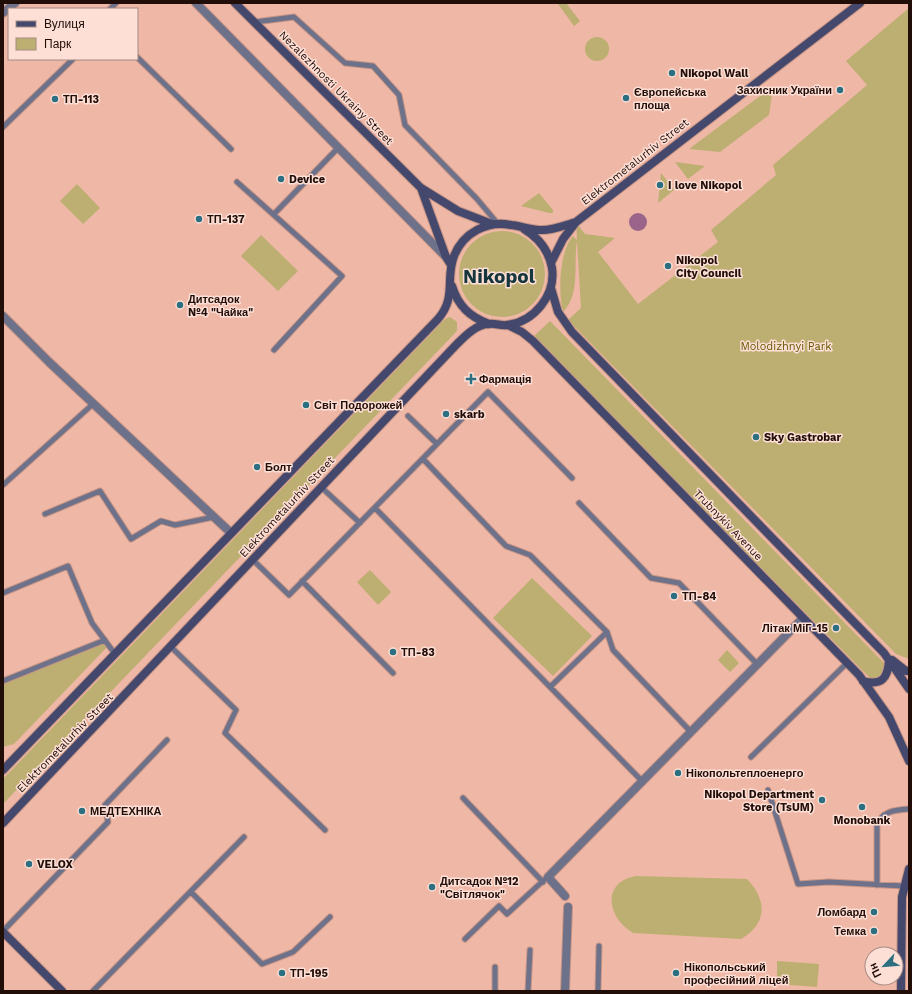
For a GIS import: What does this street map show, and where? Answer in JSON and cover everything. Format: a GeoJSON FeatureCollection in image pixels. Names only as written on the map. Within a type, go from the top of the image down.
{"type":"FeatureCollection","features":[{"type":"Feature","properties":{"kind":"main road","name":"Nezalezhnosti Ukrainy Street"},"geometry":{"type":"LineString","coordinates":[[235,3],[421,188]]}},
{"type":"Feature","properties":{"kind":"main road","name":"Elektrometalurhiv Street"},"geometry":{"type":"LineString","coordinates":[[3,823],[456,345],[474,330],[489,324],[508,325],[517,323],[535,313],[544,301],[550,287],[552,275],[551,263],[555,252],[576,222],[860,3]]}},
{"type":"Feature","properties":{"kind":"main road"},"geometry":{"type":"LineString","coordinates":[[421,188],[458,211],[495,224]]}},
{"type":"Feature","properties":{"kind":"main road"},"geometry":{"type":"LineString","coordinates":[[421,188],[446,257],[452,265]]}},
{"type":"Feature","properties":{"kind":"main road","name":"Elektrometalurhiv Street"},"geometry":{"type":"LineString","coordinates":[[3,770],[438,319],[445,309],[452,284],[452,265],[457,251],[466,238],[473,232],[495,224],[511,225],[524,229],[542,230],[576,222]]}},
{"type":"Feature","properties":{"kind":"main road"},"geometry":{"type":"LineString","coordinates":[[524,229],[540,242],[551,263]]}},
{"type":"Feature","properties":{"kind":"main road"},"geometry":{"type":"LineString","coordinates":[[452,284],[456,297],[464,309],[476,318],[489,324]]}},
{"type":"Feature","properties":{"kind":"main road","name":"Trubnykiv Avenue"},"geometry":{"type":"LineString","coordinates":[[550,287],[558,312],[572,332],[886,657],[909,689]]}},
{"type":"Feature","properties":{"kind":"main road","name":"Trubnykiv Avenue"},"geometry":{"type":"LineString","coordinates":[[508,325],[522,332],[533,341],[847,663],[863,681],[889,717],[909,761]]}},
{"type":"Feature","properties":{"kind":"main road"},"geometry":{"type":"LineString","coordinates":[[886,657],[906,671],[909,671]]}},
{"type":"Feature","properties":{"kind":"main road"},"geometry":{"type":"LineString","coordinates":[[863,681],[871,683],[879,682],[884,678],[888,671],[886,657]]}},
{"type":"Feature","properties":{"kind":"main road"},"geometry":{"type":"LineString","coordinates":[[900,991],[902,897],[909,869]]}},
{"type":"Feature","properties":{"kind":"main road"},"geometry":{"type":"LineString","coordinates":[[3,932],[62,991]]}},
{"type":"Feature","properties":{"kind":"street"},"geometry":{"type":"LineString","coordinates":[[4,10],[15,3]]}},
{"type":"Feature","properties":{"kind":"street"},"geometry":{"type":"LineString","coordinates":[[196,3],[446,257]]}},
{"type":"Feature","properties":{"kind":"street"},"geometry":{"type":"LineString","coordinates":[[3,316],[93,404],[232,534]]}},
{"type":"Feature","properties":{"kind":"street"},"geometry":{"type":"LineString","coordinates":[[565,896],[545,879],[803,618]]}},
{"type":"Feature","properties":{"kind":"street"},"geometry":{"type":"LineString","coordinates":[[565,991],[568,907]]}},
{"type":"Feature","properties":{"kind":"lane"},"geometry":{"type":"LineString","coordinates":[[255,22],[294,17],[345,62],[374,66],[399,95],[405,124],[477,199],[495,224]]}},
{"type":"Feature","properties":{"kind":"lane"},"geometry":{"type":"LineString","coordinates":[[138,58],[230,149]]}},
{"type":"Feature","properties":{"kind":"lane"},"geometry":{"type":"LineString","coordinates":[[3,127],[72,60]]}},
{"type":"Feature","properties":{"kind":"lane"},"geometry":{"type":"LineString","coordinates":[[274,214],[338,148]]}},
{"type":"Feature","properties":{"kind":"lane"},"geometry":{"type":"LineString","coordinates":[[237,182],[342,276],[274,350]]}},
{"type":"Feature","properties":{"kind":"lane"},"geometry":{"type":"LineString","coordinates":[[252,559],[288,595],[488,392],[572,478]]}},
{"type":"Feature","properties":{"kind":"lane"},"geometry":{"type":"LineString","coordinates":[[3,485],[93,404]]}},
{"type":"Feature","properties":{"kind":"lane"},"geometry":{"type":"LineString","coordinates":[[408,416],[437,444]]}},
{"type":"Feature","properties":{"kind":"lane"},"geometry":{"type":"LineString","coordinates":[[423,459],[506,546],[530,555],[607,632],[612,650],[691,732]]}},
{"type":"Feature","properties":{"kind":"lane"},"geometry":{"type":"LineString","coordinates":[[321,487],[360,523]]}},
{"type":"Feature","properties":{"kind":"lane"},"geometry":{"type":"LineString","coordinates":[[45,514],[100,491],[132,539],[161,521],[175,525],[214,517]]}},
{"type":"Feature","properties":{"kind":"lane"},"geometry":{"type":"LineString","coordinates":[[579,503],[651,578],[679,583],[758,664]]}},
{"type":"Feature","properties":{"kind":"lane"},"geometry":{"type":"LineString","coordinates":[[374,508],[642,781]]}},
{"type":"Feature","properties":{"kind":"lane"},"geometry":{"type":"LineString","coordinates":[[3,593],[68,566],[92,623],[115,654]]}},
{"type":"Feature","properties":{"kind":"lane"},"geometry":{"type":"LineString","coordinates":[[302,581],[393,673]]}},
{"type":"Feature","properties":{"kind":"lane"},"geometry":{"type":"LineString","coordinates":[[550,687],[607,632]]}},
{"type":"Feature","properties":{"kind":"lane"},"geometry":{"type":"LineString","coordinates":[[3,681],[105,640]]}},
{"type":"Feature","properties":{"kind":"lane"},"geometry":{"type":"LineString","coordinates":[[171,647],[236,710],[225,733],[325,830]]}},
{"type":"Feature","properties":{"kind":"lane"},"geometry":{"type":"LineString","coordinates":[[751,757],[847,663]]}},
{"type":"Feature","properties":{"kind":"lane"},"geometry":{"type":"LineString","coordinates":[[3,932],[108,822],[106,805],[167,740]]}},
{"type":"Feature","properties":{"kind":"lane"},"geometry":{"type":"LineString","coordinates":[[768,790],[798,884],[829,882],[904,886]]}},
{"type":"Feature","properties":{"kind":"lane"},"geometry":{"type":"LineString","coordinates":[[463,798],[545,879],[508,914],[499,906],[465,939]]}},
{"type":"Feature","properties":{"kind":"lane"},"geometry":{"type":"LineString","coordinates":[[877,884],[878,820],[884,814],[891,811],[909,809]]}},
{"type":"Feature","properties":{"kind":"lane"},"geometry":{"type":"LineString","coordinates":[[93,991],[244,837]]}},
{"type":"Feature","properties":{"kind":"lane"},"geometry":{"type":"LineString","coordinates":[[191,892],[262,964],[293,952],[330,917]]}},
{"type":"Feature","properties":{"kind":"lane"},"geometry":{"type":"LineString","coordinates":[[598,991],[599,946]]}},
{"type":"Feature","properties":{"kind":"lane"},"geometry":{"type":"LineString","coordinates":[[528,991],[530,950]]}},
{"type":"Feature","properties":{"kind":"lane"},"geometry":{"type":"LineString","coordinates":[[494,991],[495,967]]}},
{"type":"Feature","properties":{"kind":"green space"},"geometry":{"type":"Polygon","coordinates":[[[566,3],[580,21],[574,26],[558,4],[566,3]]]}},
{"type":"Feature","properties":{"kind":"green space","name":"Molodizhnyi Park"},"geometry":{"type":"Polygon","coordinates":[[[909,8],[909,659],[896,654],[568,320],[581,308],[577,241],[574,288],[569,305],[563,312],[560,283],[562,262],[568,243],[573,236],[577,240],[576,222],[585,234],[615,238],[598,252],[638,304],[718,242],[711,230],[776,175],[773,165],[867,85],[846,61],[909,8]]]}},
{"type":"Feature","properties":{"kind":"green space"},"geometry":{"type":"Polygon","coordinates":[[[597,37],[606,40],[609,49],[606,58],[597,61],[588,58],[585,49],[588,40],[597,37]]]}},
{"type":"Feature","properties":{"kind":"green space"},"geometry":{"type":"Polygon","coordinates":[[[764,93],[772,94],[769,115],[720,152],[689,149],[764,93]]]}},
{"type":"Feature","properties":{"kind":"green space"},"geometry":{"type":"Polygon","coordinates":[[[675,162],[705,166],[688,179],[675,162]]]}},
{"type":"Feature","properties":{"kind":"green space"},"geometry":{"type":"Polygon","coordinates":[[[661,173],[674,190],[658,203],[661,173]]]}},
{"type":"Feature","properties":{"kind":"green space"},"geometry":{"type":"Polygon","coordinates":[[[77,184],[100,208],[83,224],[60,201],[77,184]]]}},
{"type":"Feature","properties":{"kind":"green space"},"geometry":{"type":"Polygon","coordinates":[[[539,193],[553,210],[553,213],[521,206],[539,193]]]}},
{"type":"Feature","properties":{"kind":"green space"},"geometry":{"type":"Polygon","coordinates":[[[494,231],[510,231],[519,234],[533,243],[542,257],[545,266],[545,282],[542,291],[533,305],[519,314],[510,317],[494,317],[478,310],[471,305],[466,298],[459,282],[459,266],[466,250],[471,243],[478,238],[494,231]]]}},
{"type":"Feature","properties":{"kind":"green space"},"geometry":{"type":"Polygon","coordinates":[[[261,235],[298,271],[278,291],[241,256],[261,235]]]}},
{"type":"Feature","properties":{"kind":"green space"},"geometry":{"type":"Polygon","coordinates":[[[450,317],[457,322],[457,331],[3,804],[3,779],[445,319],[450,317]]]}},
{"type":"Feature","properties":{"kind":"green space"},"geometry":{"type":"Polygon","coordinates":[[[550,321],[884,663],[884,670],[881,675],[870,678],[533,337],[550,321]]]}},
{"type":"Feature","properties":{"kind":"green space"},"geometry":{"type":"Polygon","coordinates":[[[370,570],[391,592],[378,605],[357,582],[370,570]]]}},
{"type":"Feature","properties":{"kind":"green space"},"geometry":{"type":"Polygon","coordinates":[[[532,578],[592,636],[553,676],[493,618],[532,578]]]}},
{"type":"Feature","properties":{"kind":"green space"},"geometry":{"type":"Polygon","coordinates":[[[105,640],[109,645],[14,744],[3,747],[3,681],[105,640]]]}},
{"type":"Feature","properties":{"kind":"green space"},"geometry":{"type":"Polygon","coordinates":[[[727,650],[739,663],[730,672],[718,660],[727,650]]]}},
{"type":"Feature","properties":{"kind":"green space"},"geometry":{"type":"Polygon","coordinates":[[[636,876],[747,879],[754,887],[761,903],[762,911],[760,919],[750,933],[741,939],[633,933],[618,919],[613,910],[612,901],[613,893],[617,885],[636,876]]]}},
{"type":"Feature","properties":{"kind":"green space"},"geometry":{"type":"Polygon","coordinates":[[[777,961],[819,964],[817,987],[777,984],[777,961]]]}},
{"type":"Feature","properties":{"kind":"shaded area"},"geometry":{"type":"Polygon","coordinates":[[[638,213],[644,216],[647,222],[644,228],[638,231],[632,228],[629,222],[632,216],[638,213]]]}},
{"type":"Feature","properties":{"kind":"place","name":"Nikopol Wall"},"geometry":{"type":"Point","coordinates":[672,73]}},
{"type":"Feature","properties":{"kind":"place","name":"Захисник України"},"geometry":{"type":"Point","coordinates":[840,90]}},
{"type":"Feature","properties":{"kind":"place","name":"Європейська площа"},"geometry":{"type":"Point","coordinates":[626,98]}},
{"type":"Feature","properties":{"kind":"place","name":"ТП-113"},"geometry":{"type":"Point","coordinates":[55,99]}},
{"type":"Feature","properties":{"kind":"place","name":"Device"},"geometry":{"type":"Point","coordinates":[281,179]}},
{"type":"Feature","properties":{"kind":"place","name":"I love Nikopol"},"geometry":{"type":"Point","coordinates":[660,185]}},
{"type":"Feature","properties":{"kind":"place","name":"ТП-137"},"geometry":{"type":"Point","coordinates":[199,219]}},
{"type":"Feature","properties":{"kind":"place","name":"Nikopol City Council"},"geometry":{"type":"Point","coordinates":[668,266]}},
{"type":"Feature","properties":{"kind":"place","name":"Дитсадок №4 \"Чайка\""},"geometry":{"type":"Point","coordinates":[180,305]}},
{"type":"Feature","properties":{"kind":"place","name":"Фармація"},"geometry":{"type":"Point","coordinates":[471,379]}},
{"type":"Feature","properties":{"kind":"place","name":"Світ Подорожей"},"geometry":{"type":"Point","coordinates":[306,405]}},
{"type":"Feature","properties":{"kind":"place","name":"skarb"},"geometry":{"type":"Point","coordinates":[446,414]}},
{"type":"Feature","properties":{"kind":"place","name":"Sky Gastrobar"},"geometry":{"type":"Point","coordinates":[756,437]}},
{"type":"Feature","properties":{"kind":"place","name":"Болт"},"geometry":{"type":"Point","coordinates":[257,467]}},
{"type":"Feature","properties":{"kind":"place","name":"ТП-84"},"geometry":{"type":"Point","coordinates":[674,596]}},
{"type":"Feature","properties":{"kind":"place","name":"Літак МіГ-15"},"geometry":{"type":"Point","coordinates":[836,628]}},
{"type":"Feature","properties":{"kind":"place","name":"ТП-83"},"geometry":{"type":"Point","coordinates":[393,652]}},
{"type":"Feature","properties":{"kind":"place","name":"Нікопольтеплоенерго"},"geometry":{"type":"Point","coordinates":[678,773]}},
{"type":"Feature","properties":{"kind":"place","name":"Nikopol Department Store (TsUM)"},"geometry":{"type":"Point","coordinates":[822,800]}},
{"type":"Feature","properties":{"kind":"place","name":"Monobank"},"geometry":{"type":"Point","coordinates":[862,807]}},
{"type":"Feature","properties":{"kind":"place","name":"МЕДТЕХНІКА"},"geometry":{"type":"Point","coordinates":[82,811]}},
{"type":"Feature","properties":{"kind":"place","name":"VELOX"},"geometry":{"type":"Point","coordinates":[29,864]}},
{"type":"Feature","properties":{"kind":"place","name":"Дитсадок №12 \"Світлячок\""},"geometry":{"type":"Point","coordinates":[432,887]}},
{"type":"Feature","properties":{"kind":"place","name":"Ломбард"},"geometry":{"type":"Point","coordinates":[874,912]}},
{"type":"Feature","properties":{"kind":"place","name":"Темка"},"geometry":{"type":"Point","coordinates":[874,931]}},
{"type":"Feature","properties":{"kind":"place","name":"ТП-195"},"geometry":{"type":"Point","coordinates":[282,973]}},
{"type":"Feature","properties":{"kind":"place","name":"Нікопольський професійний ліцей"},"geometry":{"type":"Point","coordinates":[676,973]}},
{"type":"Feature","properties":{"kind":"district","name":"Nikopol"},"geometry":{"type":"Point","coordinates":[499,276]}}]}
